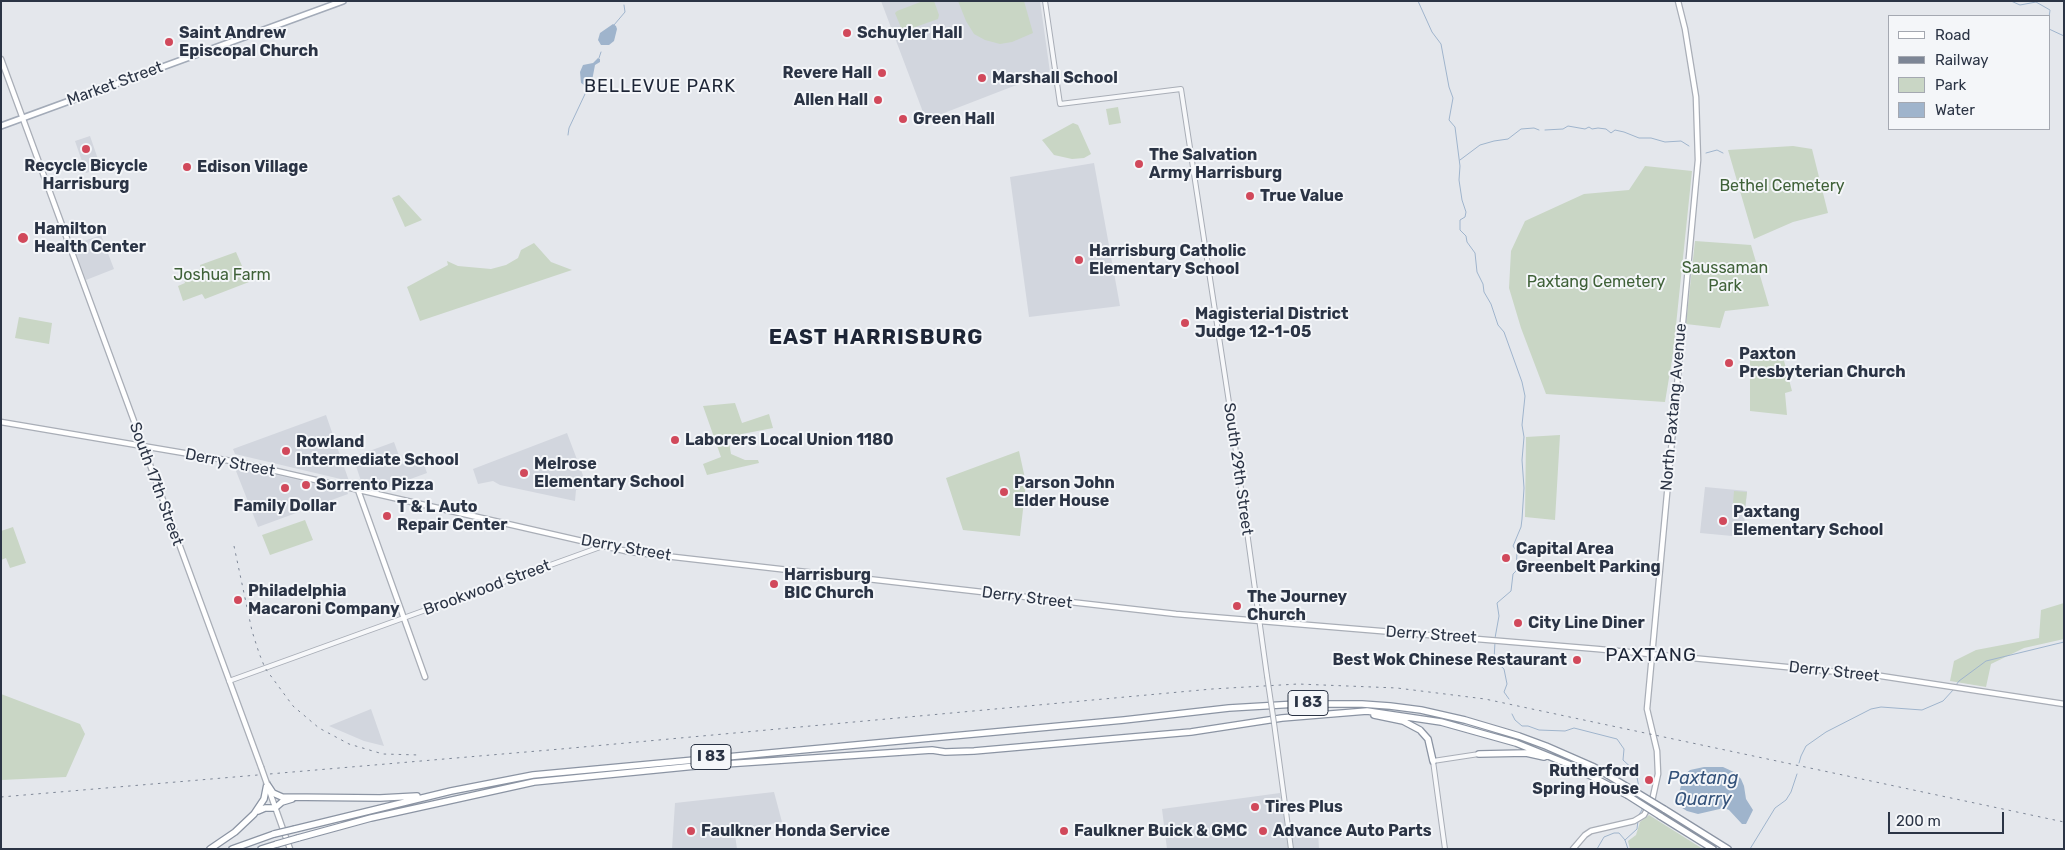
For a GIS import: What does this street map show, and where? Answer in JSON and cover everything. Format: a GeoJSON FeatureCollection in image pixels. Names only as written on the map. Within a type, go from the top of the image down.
{"type":"FeatureCollection","features":[{"type":"Feature","properties":{"kind":"highway","name":"I 83"},"geometry":{"type":"LineString","coordinates":[[232,849],[295,828],[451,791],[533,775],[1124,720],[1220,709],[1328,703],[1362,704],[1421,710],[1491,727],[1519,736],[1594,767],[1728,849]]}},
{"type":"Feature","properties":{"kind":"highway"},"geometry":{"type":"LineString","coordinates":[[1352,711],[1394,719],[1416,727],[1428,739],[1433,761]]}},
{"type":"Feature","properties":{"kind":"highway","name":"I 83"},"geometry":{"type":"LineString","coordinates":[[261,849],[372,818],[534,782],[696,766],[932,750],[945,752],[974,751],[1191,732],[1282,718],[1352,711],[1367,711],[1441,722],[1516,743],[1568,764],[1627,795],[1713,849]]}},
{"type":"Feature","properties":{"kind":"highway"},"geometry":{"type":"LineString","coordinates":[[1479,754],[1526,753],[1568,764]]}},
{"type":"Feature","properties":{"kind":"highway"},"geometry":{"type":"LineString","coordinates":[[267,784],[277,796],[396,798],[451,791]]}},
{"type":"Feature","properties":{"kind":"highway"},"geometry":{"type":"LineString","coordinates":[[213,847],[235,832],[254,814],[264,799],[267,784]]}},
{"type":"Feature","properties":{"kind":"highway"},"geometry":{"type":"LineString","coordinates":[[254,814],[265,808],[275,808],[285,801],[314,796]]}},
{"type":"Feature","properties":{"kind":"main road","name":"Market Street"},"geometry":{"type":"LineString","coordinates":[[1,126],[343,1]]}},
{"type":"Feature","properties":{"kind":"main road","name":"North Paxtang Avenue"},"geometry":{"type":"LineString","coordinates":[[1573,849],[1591,832],[1637,819],[1650,807],[1658,774],[1657,751],[1647,712],[1698,160],[1695,89],[1685,29],[1678,1]]}},
{"type":"Feature","properties":{"kind":"main road","name":"South 17th Street"},"geometry":{"type":"LineString","coordinates":[[1,59],[290,849]]}},
{"type":"Feature","properties":{"kind":"main road","name":"Derry Street"},"geometry":{"type":"LineString","coordinates":[[1,422],[237,462],[630,552],[1121,609],[1495,640],[1881,676],[2064,704]]}},
{"type":"Feature","properties":{"kind":"main road"},"geometry":{"type":"LineString","coordinates":[[358,490],[425,677]]}},
{"type":"Feature","properties":{"kind":"street","name":"South 29th Street"},"geometry":{"type":"LineString","coordinates":[[1045,1],[1060,104],[1181,89],[1260,622],[1291,849]]}},
{"type":"Feature","properties":{"kind":"street","name":"Brookwood Street"},"geometry":{"type":"LineString","coordinates":[[229,681],[604,546]]}},
{"type":"Feature","properties":{"kind":"street"},"geometry":{"type":"LineString","coordinates":[[1445,849],[1433,761],[1479,754]]}},
{"type":"Feature","properties":{"kind":"shaded area"},"geometry":{"type":"Polygon","coordinates":[[[881,1],[1040,1],[1050,72],[926,120],[881,1]]]}},
{"type":"Feature","properties":{"kind":"shaded area","name":"Recycle Bicycle Harrisburg"},"geometry":{"type":"Polygon","coordinates":[[[90,136],[101,168],[86,173],[75,141],[90,136]]]}},
{"type":"Feature","properties":{"kind":"shaded area"},"geometry":{"type":"Polygon","coordinates":[[[1094,163],[1120,306],[1029,317],[1010,177],[1094,163]]]}},
{"type":"Feature","properties":{"kind":"shaded area"},"geometry":{"type":"Polygon","coordinates":[[[101,235],[114,269],[86,280],[73,245],[101,235]]]}},
{"type":"Feature","properties":{"kind":"shaded area"},"geometry":{"type":"Polygon","coordinates":[[[326,415],[349,481],[235,454],[233,449],[326,415]]]}},
{"type":"Feature","properties":{"kind":"shaded area"},"geometry":{"type":"Polygon","coordinates":[[[567,433],[587,486],[576,490],[575,501],[500,485],[493,481],[478,484],[473,469],[567,433]]]}},
{"type":"Feature","properties":{"kind":"shaded area"},"geometry":{"type":"Polygon","coordinates":[[[394,442],[402,464],[422,458],[427,473],[383,489],[362,484],[353,457],[394,442]]]}},
{"type":"Feature","properties":{"kind":"shaded area"},"geometry":{"type":"Polygon","coordinates":[[[237,467],[347,491],[348,494],[258,527],[236,471],[237,467]]]}},
{"type":"Feature","properties":{"kind":"shaded area"},"geometry":{"type":"Polygon","coordinates":[[[1705,487],[1747,491],[1743,537],[1700,533],[1705,487]]]}},
{"type":"Feature","properties":{"kind":"shaded area"},"geometry":{"type":"Polygon","coordinates":[[[371,709],[384,746],[364,741],[329,726],[371,709]]]}},
{"type":"Feature","properties":{"kind":"shaded area"},"geometry":{"type":"Polygon","coordinates":[[[774,792],[782,822],[753,827],[754,832],[735,835],[737,849],[672,849],[675,803],[774,792]]]}},
{"type":"Feature","properties":{"kind":"shaded area"},"geometry":{"type":"Polygon","coordinates":[[[1280,793],[1287,835],[1318,831],[1319,849],[1167,849],[1162,809],[1280,793]]]}},
{"type":"Feature","properties":{"kind":"green space"},"geometry":{"type":"Polygon","coordinates":[[[923,1],[934,1],[939,15],[938,19],[904,31],[902,30],[895,13],[923,1]]]}},
{"type":"Feature","properties":{"kind":"green space"},"geometry":{"type":"Polygon","coordinates":[[[958,1],[1024,1],[1033,33],[1012,42],[1000,44],[985,40],[974,34],[966,21],[958,1]]]}},
{"type":"Feature","properties":{"kind":"green space"},"geometry":{"type":"Polygon","coordinates":[[[1118,107],[1121,123],[1109,125],[1106,109],[1118,107]]]}},
{"type":"Feature","properties":{"kind":"green space"},"geometry":{"type":"Polygon","coordinates":[[[1073,123],[1078,125],[1091,154],[1084,158],[1072,159],[1054,155],[1042,140],[1073,123]]]}},
{"type":"Feature","properties":{"kind":"green space","name":"Bethel Cemetery"},"geometry":{"type":"Polygon","coordinates":[[[1793,146],[1812,149],[1828,213],[1793,222],[1754,239],[1728,150],[1793,146]]]}},
{"type":"Feature","properties":{"kind":"green space","name":"Paxtang Cemetery"},"geometry":{"type":"Polygon","coordinates":[[[1645,166],[1692,171],[1673,354],[1665,402],[1546,394],[1521,328],[1509,288],[1511,251],[1525,221],[1584,194],[1629,190],[1645,166]]]}},
{"type":"Feature","properties":{"kind":"green space"},"geometry":{"type":"Polygon","coordinates":[[[399,195],[422,220],[405,227],[392,198],[399,195]]]}},
{"type":"Feature","properties":{"kind":"green space","name":"Saussaman Park"},"geometry":{"type":"Polygon","coordinates":[[[1695,241],[1751,245],[1769,306],[1725,311],[1720,328],[1686,324],[1695,241]]]}},
{"type":"Feature","properties":{"kind":"green space"},"geometry":{"type":"Polygon","coordinates":[[[534,243],[551,262],[572,270],[420,321],[407,287],[448,265],[447,261],[458,266],[491,269],[506,265],[518,258],[521,250],[534,243]]]}},
{"type":"Feature","properties":{"kind":"green space","name":"Joshua Farm"},"geometry":{"type":"Polygon","coordinates":[[[236,252],[249,282],[205,299],[202,294],[183,301],[178,286],[185,283],[184,280],[199,275],[200,265],[236,252]]]}},
{"type":"Feature","properties":{"kind":"green space"},"geometry":{"type":"Polygon","coordinates":[[[19,317],[52,323],[49,344],[15,338],[19,317]]]}},
{"type":"Feature","properties":{"kind":"green space"},"geometry":{"type":"Polygon","coordinates":[[[1783,357],[1792,391],[1785,393],[1787,415],[1750,411],[1750,359],[1783,357]]]}},
{"type":"Feature","properties":{"kind":"green space"},"geometry":{"type":"Polygon","coordinates":[[[735,403],[742,423],[769,414],[773,428],[742,434],[729,442],[731,454],[745,460],[758,460],[759,463],[707,475],[703,464],[721,457],[703,406],[735,403]]]}},
{"type":"Feature","properties":{"kind":"green space"},"geometry":{"type":"Polygon","coordinates":[[[1560,435],[1555,520],[1525,517],[1526,437],[1560,435]]]}},
{"type":"Feature","properties":{"kind":"green space"},"geometry":{"type":"Polygon","coordinates":[[[1019,451],[1026,483],[1020,536],[963,530],[946,478],[1019,451]]]}},
{"type":"Feature","properties":{"kind":"green space"},"geometry":{"type":"Polygon","coordinates":[[[1734,491],[1747,492],[1745,508],[1737,508],[1733,503],[1734,491]]]}},
{"type":"Feature","properties":{"kind":"green space"},"geometry":{"type":"Polygon","coordinates":[[[305,520],[313,540],[270,555],[262,535],[305,520]]]}},
{"type":"Feature","properties":{"kind":"green space"},"geometry":{"type":"Polygon","coordinates":[[[13,527],[26,563],[10,568],[6,558],[1,560],[1,531],[13,527]]]}},
{"type":"Feature","properties":{"kind":"green space"},"geometry":{"type":"Polygon","coordinates":[[[2064,603],[2064,639],[2024,648],[1991,664],[1986,687],[1950,681],[1954,661],[1976,650],[2039,638],[2041,610],[2064,603]]]}},
{"type":"Feature","properties":{"kind":"green space"},"geometry":{"type":"Polygon","coordinates":[[[1,694],[80,724],[85,734],[66,777],[1,780],[1,694]]]}},
{"type":"Feature","properties":{"kind":"green space"},"geometry":{"type":"Polygon","coordinates":[[[1649,815],[1703,849],[1630,849],[1628,841],[1636,835],[1640,822],[1649,815]]]}},
{"type":"Feature","properties":{"kind":"water"},"geometry":{"type":"Polygon","coordinates":[[[613,24],[617,29],[614,41],[609,45],[601,45],[598,40],[600,33],[613,24]]]}},
{"type":"Feature","properties":{"kind":"water"},"geometry":{"type":"Polygon","coordinates":[[[598,58],[600,62],[595,65],[591,86],[587,87],[581,83],[580,72],[583,65],[593,63],[598,58]]]}},
{"type":"Feature","properties":{"kind":"water","name":"Paxtang Quarry"},"geometry":{"type":"Polygon","coordinates":[[[1704,767],[1723,767],[1736,773],[1741,779],[1746,799],[1753,810],[1746,824],[1742,824],[1729,810],[1724,808],[1698,814],[1687,811],[1679,806],[1679,793],[1684,775],[1690,770],[1704,767]]]}},
{"type":"Feature","properties":{"kind":"waterway"},"geometry":{"type":"LineString","coordinates":[[1418,1],[1432,32],[1441,44],[1449,87],[1453,98],[1449,120],[1455,127],[1460,166],[1459,180],[1466,212],[1465,217],[1460,220],[1460,230],[1466,236],[1467,242],[1475,253],[1477,272],[1498,325],[1504,332],[1522,382],[1525,396],[1522,425],[1524,437],[1522,519],[1521,527],[1513,546],[1517,552],[1516,571],[1513,574],[1511,591],[1497,603],[1499,616],[1495,638]]}},
{"type":"Feature","properties":{"kind":"waterway"},"geometry":{"type":"LineString","coordinates":[[2011,1],[2020,5],[2036,2],[2050,10],[2049,15]]}},
{"type":"Feature","properties":{"kind":"waterway"},"geometry":{"type":"LineString","coordinates":[[614,25],[625,12],[624,5]]}},
{"type":"Feature","properties":{"kind":"waterway"},"geometry":{"type":"LineString","coordinates":[[2050,29],[2064,36]]}},
{"type":"Feature","properties":{"kind":"waterway"},"geometry":{"type":"LineString","coordinates":[[599,58],[601,52]]}},
{"type":"Feature","properties":{"kind":"waterway"},"geometry":{"type":"LineString","coordinates":[[568,135],[569,128],[585,94],[586,85]]}},
{"type":"Feature","properties":{"kind":"waterway"},"geometry":{"type":"LineString","coordinates":[[1545,130],[1563,129],[1568,126],[1585,129],[1589,127],[1592,129],[1606,129],[1611,133],[1615,130],[1639,138],[1651,138],[1665,142],[1681,141],[1689,146]]}},
{"type":"Feature","properties":{"kind":"waterway"},"geometry":{"type":"LineString","coordinates":[[1460,160],[1480,145],[1508,139],[1521,129],[1534,128],[1539,130]]}},
{"type":"Feature","properties":{"kind":"waterway"},"geometry":{"type":"LineString","coordinates":[[1706,153],[1717,150],[1723,153]]}},
{"type":"Feature","properties":{"kind":"waterway"},"geometry":{"type":"LineString","coordinates":[[1495,642],[1494,660],[1504,669],[1507,684],[1504,692],[1509,699]]}},
{"type":"Feature","properties":{"kind":"waterway"},"geometry":{"type":"LineString","coordinates":[[1956,685],[1986,661],[2064,642]]}},
{"type":"Feature","properties":{"kind":"waterway"},"geometry":{"type":"LineString","coordinates":[[1799,763],[1806,746],[1826,732],[1871,709],[1881,707],[1922,710],[1943,701],[1954,689]]}},
{"type":"Feature","properties":{"kind":"waterway"},"geometry":{"type":"LineString","coordinates":[[1512,714],[1515,720],[1522,726],[1539,730],[1565,731],[1574,728],[1617,739],[1624,749],[1623,760],[1636,772],[1640,793]]}},
{"type":"Feature","properties":{"kind":"waterway"},"geometry":{"type":"LineString","coordinates":[[1750,849],[1775,808],[1786,800],[1797,774]]}},
{"type":"Feature","properties":{"kind":"waterway"},"geometry":{"type":"LineString","coordinates":[[1638,816],[1642,807]]}},
{"type":"Feature","properties":{"kind":"waterway"},"geometry":{"type":"LineString","coordinates":[[1625,840],[1637,829],[1638,820]]}},
{"type":"Feature","properties":{"kind":"waterway"},"geometry":{"type":"LineString","coordinates":[[1597,849],[1604,837],[1614,833],[1619,833],[1625,840],[1628,849]]}},
{"type":"Feature","properties":{"kind":"railway"},"geometry":{"type":"LineString","coordinates":[[234,546],[252,631],[259,653],[265,668],[293,706],[319,728],[349,744],[383,754],[419,755]]}},
{"type":"Feature","properties":{"kind":"railway"},"geometry":{"type":"LineString","coordinates":[[1,797],[561,749],[1212,689],[1298,684],[1397,688],[1485,699],[2064,822]]}},
{"type":"Feature","properties":{"kind":"place","name":"Schuyler Hall"},"geometry":{"type":"Point","coordinates":[847,33]}},
{"type":"Feature","properties":{"kind":"place","name":"Saint Andrew Episcopal Church"},"geometry":{"type":"Point","coordinates":[169,42]}},
{"type":"Feature","properties":{"kind":"place","name":"Revere Hall"},"geometry":{"type":"Point","coordinates":[882,73]}},
{"type":"Feature","properties":{"kind":"place","name":"Marshall School"},"geometry":{"type":"Point","coordinates":[982,78]}},
{"type":"Feature","properties":{"kind":"place","name":"Allen Hall"},"geometry":{"type":"Point","coordinates":[878,100]}},
{"type":"Feature","properties":{"kind":"place","name":"Green Hall"},"geometry":{"type":"Point","coordinates":[903,119]}},
{"type":"Feature","properties":{"kind":"place","name":"Recycle Bicycle Harrisburg"},"geometry":{"type":"Point","coordinates":[86,149]}},
{"type":"Feature","properties":{"kind":"place","name":"The Salvation Army Harrisburg"},"geometry":{"type":"Point","coordinates":[1139,164]}},
{"type":"Feature","properties":{"kind":"place","name":"Edison Village"},"geometry":{"type":"Point","coordinates":[187,167]}},
{"type":"Feature","properties":{"kind":"place","name":"True Value"},"geometry":{"type":"Point","coordinates":[1250,196]}},
{"type":"Feature","properties":{"kind":"place","name":"Hamilton Health Center"},"geometry":{"type":"Point","coordinates":[23,238]}},
{"type":"Feature","properties":{"kind":"place","name":"Harrisburg Catholic Elementary School"},"geometry":{"type":"Point","coordinates":[1079,260]}},
{"type":"Feature","properties":{"kind":"place","name":"Magisterial District Judge 12-1-05"},"geometry":{"type":"Point","coordinates":[1185,323]}},
{"type":"Feature","properties":{"kind":"place","name":"Paxton Presbyterian Church"},"geometry":{"type":"Point","coordinates":[1729,363]}},
{"type":"Feature","properties":{"kind":"place","name":"Laborers Local Union 1180"},"geometry":{"type":"Point","coordinates":[675,440]}},
{"type":"Feature","properties":{"kind":"place","name":"Rowland Intermediate School"},"geometry":{"type":"Point","coordinates":[286,451]}},
{"type":"Feature","properties":{"kind":"place","name":"Melrose Elementary School"},"geometry":{"type":"Point","coordinates":[524,473]}},
{"type":"Feature","properties":{"kind":"place","name":"Sorrento Pizza"},"geometry":{"type":"Point","coordinates":[306,485]}},
{"type":"Feature","properties":{"kind":"place","name":"Family Dollar"},"geometry":{"type":"Point","coordinates":[285,488]}},
{"type":"Feature","properties":{"kind":"place","name":"Parson John Elder House"},"geometry":{"type":"Point","coordinates":[1004,492]}},
{"type":"Feature","properties":{"kind":"place","name":"T & L Auto Repair Center"},"geometry":{"type":"Point","coordinates":[387,516]}},
{"type":"Feature","properties":{"kind":"place","name":"Paxtang Elementary School"},"geometry":{"type":"Point","coordinates":[1723,521]}},
{"type":"Feature","properties":{"kind":"place","name":"Capital Area Greenbelt Parking"},"geometry":{"type":"Point","coordinates":[1506,558]}},
{"type":"Feature","properties":{"kind":"place","name":"Harrisburg BIC Church"},"geometry":{"type":"Point","coordinates":[774,584]}},
{"type":"Feature","properties":{"kind":"place","name":"Philadelphia Macaroni Company"},"geometry":{"type":"Point","coordinates":[238,600]}},
{"type":"Feature","properties":{"kind":"place","name":"The Journey Church"},"geometry":{"type":"Point","coordinates":[1237,606]}},
{"type":"Feature","properties":{"kind":"place","name":"City Line Diner"},"geometry":{"type":"Point","coordinates":[1518,623]}},
{"type":"Feature","properties":{"kind":"place","name":"Best Wok Chinese Restaurant"},"geometry":{"type":"Point","coordinates":[1577,660]}},
{"type":"Feature","properties":{"kind":"place","name":"Rutherford Spring House"},"geometry":{"type":"Point","coordinates":[1649,780]}},
{"type":"Feature","properties":{"kind":"place","name":"Tires Plus"},"geometry":{"type":"Point","coordinates":[1255,807]}},
{"type":"Feature","properties":{"kind":"place","name":"Faulkner Honda Service"},"geometry":{"type":"Point","coordinates":[691,831]}},
{"type":"Feature","properties":{"kind":"place","name":"Faulkner Buick & GMC"},"geometry":{"type":"Point","coordinates":[1064,831]}},
{"type":"Feature","properties":{"kind":"place","name":"Advance Auto Parts"},"geometry":{"type":"Point","coordinates":[1263,831]}},
{"type":"Feature","properties":{"kind":"district","name":"BELLEVUE PARK"},"geometry":{"type":"Point","coordinates":[660,87]}},
{"type":"Feature","properties":{"kind":"district","name":"EAST HARRISBURG"},"geometry":{"type":"Point","coordinates":[876,338]}},
{"type":"Feature","properties":{"kind":"district","name":"PAXTANG"},"geometry":{"type":"Point","coordinates":[1651,656]}}]}
